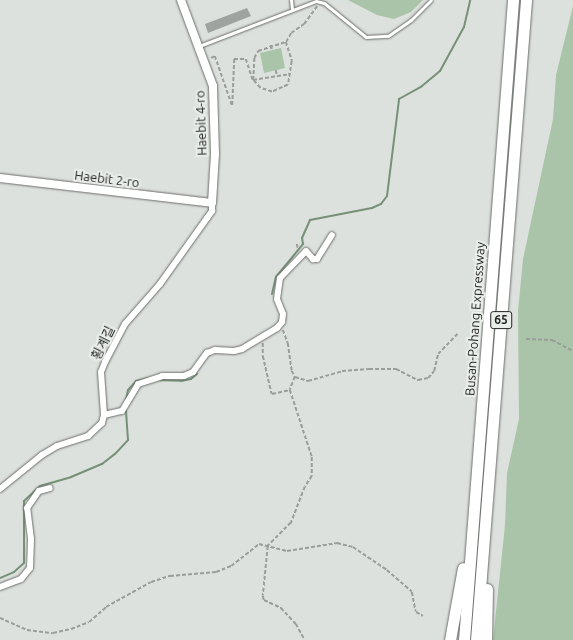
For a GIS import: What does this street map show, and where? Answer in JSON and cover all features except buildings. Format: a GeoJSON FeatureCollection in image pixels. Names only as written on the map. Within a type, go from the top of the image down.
{"type":"FeatureCollection","features":[{"type":"Feature","properties":{"kind":"highway","name":"Busan-Pohang Expressway"},"geometry":{"type":"LineString","coordinates":[[464,640],[514,0]]}},
{"type":"Feature","properties":{"kind":"highway","name":"Busan-Pohang Expressway"},"geometry":{"type":"LineString","coordinates":[[476,640],[526,0]]}},
{"type":"Feature","properties":{"kind":"highway"},"geometry":{"type":"LineString","coordinates":[[450,640],[474,509]]}},
{"type":"Feature","properties":{"kind":"highway"},"geometry":{"type":"LineString","coordinates":[[486,515],[486,640]]}},
{"type":"Feature","properties":{"kind":"street","name":"Haebit 4-ro"},"geometry":{"type":"LineString","coordinates":[[181,0],[204,60],[215,102],[215,154],[212,203]]}},
{"type":"Feature","properties":{"kind":"street","name":"Haebit 2-ro"},"geometry":{"type":"LineString","coordinates":[[0,178],[212,203]]}},
{"type":"Feature","properties":{"kind":"street","name":"횡계길"},"geometry":{"type":"LineString","coordinates":[[104,415],[102,372],[105,362],[125,324],[160,284],[212,211],[212,203]]}},
{"type":"Feature","properties":{"kind":"street"},"geometry":{"type":"LineString","coordinates":[[0,489],[42,455],[57,446],[74,442],[95,431],[104,415],[125,406],[138,384],[156,378],[188,374],[197,370],[207,353],[215,350],[242,349],[279,326],[282,314],[277,298],[280,278],[306,251],[313,259],[317,259],[332,235]]}},
{"type":"Feature","properties":{"kind":"street"},"geometry":{"type":"LineString","coordinates":[[0,587],[21,579],[30,568],[31,539],[27,508],[40,491],[50,488]]}},
{"type":"Feature","properties":{"kind":"lane"},"geometry":{"type":"LineString","coordinates":[[291,0],[292,9]]}},
{"type":"Feature","properties":{"kind":"lane"},"geometry":{"type":"LineString","coordinates":[[199,46],[292,9],[318,2],[366,37],[388,36],[411,20],[431,0]]}},
{"type":"Feature","properties":{"kind":"path"},"geometry":{"type":"LineString","coordinates":[[253,80],[254,58],[258,51],[286,42],[291,33],[308,19],[318,2]]}},
{"type":"Feature","properties":{"kind":"path"},"geometry":{"type":"LineString","coordinates":[[204,60],[215,56],[232,105],[234,59],[246,59],[253,80],[260,88],[272,92],[288,85],[292,61],[286,42]]}},
{"type":"Feature","properties":{"kind":"path"},"geometry":{"type":"LineString","coordinates":[[271,46],[272,50]]}},
{"type":"Feature","properties":{"kind":"path"},"geometry":{"type":"LineString","coordinates":[[276,70],[277,76]]}},
{"type":"Feature","properties":{"kind":"path"},"geometry":{"type":"LineString","coordinates":[[253,80],[291,74]]}},
{"type":"Feature","properties":{"kind":"path"},"geometry":{"type":"LineString","coordinates":[[297,244],[298,248]]}},
{"type":"Feature","properties":{"kind":"path"},"geometry":{"type":"LineString","coordinates":[[279,326],[285,333],[288,343],[288,357],[295,377],[290,390],[312,457],[312,476],[305,487],[291,523],[269,545],[264,600],[281,608],[296,624],[305,640]]}},
{"type":"Feature","properties":{"kind":"path"},"geometry":{"type":"LineString","coordinates":[[295,377],[308,381],[342,371],[396,369],[418,380],[428,378],[434,372],[438,354],[458,333]]}},
{"type":"Feature","properties":{"kind":"path"},"geometry":{"type":"LineString","coordinates":[[260,338],[264,344],[263,356],[272,394],[290,390]]}},
{"type":"Feature","properties":{"kind":"path"},"geometry":{"type":"LineString","coordinates":[[526,338],[552,340],[573,351]]}},
{"type":"Feature","properties":{"kind":"path"},"geometry":{"type":"LineString","coordinates":[[0,618],[27,630],[53,633],[71,629],[89,622],[106,607],[151,582],[170,576],[216,572],[231,566],[259,544],[269,545],[287,551],[337,543],[353,547],[387,570],[412,592],[416,612],[423,616]]}},
{"type":"Feature","properties":{"kind":"green space"},"geometry":{"type":"Polygon","coordinates":[[[348,0],[423,0],[411,12],[394,19],[377,15],[348,0]]]}},
{"type":"Feature","properties":{"kind":"green space"},"geometry":{"type":"Polygon","coordinates":[[[573,6],[573,640],[493,640],[505,525],[507,473],[519,419],[518,311],[523,259],[553,119],[556,75],[573,6]]]}},
{"type":"Feature","properties":{"kind":"green space"},"geometry":{"type":"Polygon","coordinates":[[[281,48],[285,68],[264,73],[260,53],[281,48]]]}},
{"type":"Feature","properties":{"kind":"waterway"},"geometry":{"type":"LineString","coordinates":[[272,294],[276,277],[303,244],[302,238],[310,220],[372,208],[381,204],[387,196],[399,99],[422,86],[440,71],[464,27],[470,0]]}},
{"type":"Feature","properties":{"kind":"waterway"},"geometry":{"type":"LineString","coordinates":[[157,380],[181,381],[191,379],[197,374]]}},
{"type":"Feature","properties":{"kind":"waterway"},"geometry":{"type":"LineString","coordinates":[[126,400],[128,390],[136,381],[149,378]]}},
{"type":"Feature","properties":{"kind":"waterway"},"geometry":{"type":"LineString","coordinates":[[0,578],[14,572],[24,563],[24,501],[40,486],[71,477],[102,464],[115,454],[128,440],[126,408]]}}]}
